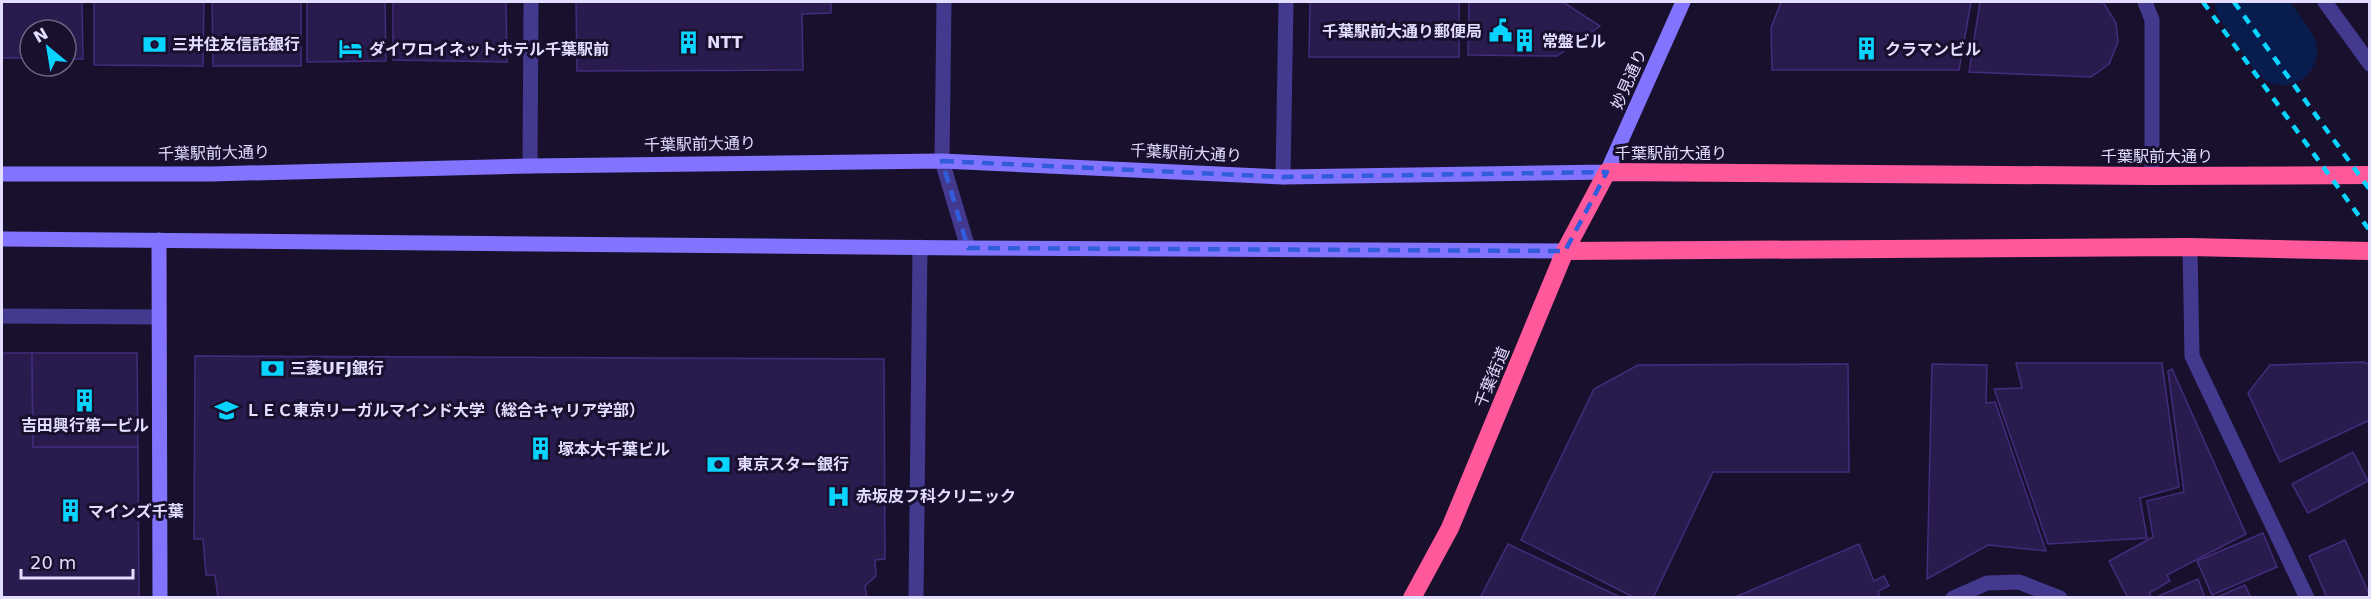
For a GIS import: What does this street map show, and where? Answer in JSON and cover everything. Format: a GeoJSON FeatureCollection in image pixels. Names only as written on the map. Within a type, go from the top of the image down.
{"type":"FeatureCollection","features":[{"type":"Feature","properties":{"kind":"highway","name":"千葉駅前大通り"},"geometry":{"type":"LineString","coordinates":[[1607,172],[2152,176],[2369,172]]}},
{"type":"Feature","properties":{"kind":"highway","name":"千葉街道"},"geometry":{"type":"LineString","coordinates":[[1412,597],[1450,528],[1565,251],[1607,172]]}},
{"type":"Feature","properties":{"kind":"highway"},"geometry":{"type":"LineString","coordinates":[[1565,251],[2190,247],[2370,251]]}},
{"type":"Feature","properties":{"kind":"street"},"geometry":{"type":"LineString","coordinates":[[530,166],[531,2]]}},
{"type":"Feature","properties":{"kind":"street"},"geometry":{"type":"LineString","coordinates":[[944,2],[942,161],[968,248]]}},
{"type":"Feature","properties":{"kind":"street"},"geometry":{"type":"LineString","coordinates":[[1283,177],[1286,2]]}},
{"type":"Feature","properties":{"kind":"street","name":"妙見通り"},"geometry":{"type":"LineString","coordinates":[[1607,172],[1683,2]]}},
{"type":"Feature","properties":{"kind":"street"},"geometry":{"type":"LineString","coordinates":[[2145,2],[2152,20],[2152,176]]}},
{"type":"Feature","properties":{"kind":"street"},"geometry":{"type":"LineString","coordinates":[[2325,2],[2370,64]]}},
{"type":"Feature","properties":{"kind":"street","name":"千葉駅前大通り"},"geometry":{"type":"LineString","coordinates":[[2,174],[210,174],[530,166],[942,161],[1283,177],[1607,172]]}},
{"type":"Feature","properties":{"kind":"street"},"geometry":{"type":"LineString","coordinates":[[2,239],[920,248],[1565,251]]}},
{"type":"Feature","properties":{"kind":"street"},"geometry":{"type":"LineString","coordinates":[[159,240],[160,597]]}},
{"type":"Feature","properties":{"kind":"street"},"geometry":{"type":"LineString","coordinates":[[2190,247],[2192,356],[2307,597]]}},
{"type":"Feature","properties":{"kind":"street"},"geometry":{"type":"LineString","coordinates":[[916,597],[920,248]]}},
{"type":"Feature","properties":{"kind":"street"},"geometry":{"type":"LineString","coordinates":[[2,316],[159,317]]}},
{"type":"Feature","properties":{"kind":"street"},"geometry":{"type":"LineString","coordinates":[[1953,597],[1987,583],[2019,582],[2060,597]]}},
{"type":"Feature","properties":{"kind":"highlighted area"},"geometry":{"type":"Polygon","coordinates":[[[942,161],[1283,177],[1607,172],[1565,251],[968,248],[942,161]]]}},
{"type":"Feature","properties":{"kind":"building"},"geometry":{"type":"Polygon","coordinates":[[[2,2],[82,2],[83,59],[78,59],[78,18],[18,18],[18,58],[2,58],[2,2]]]}},
{"type":"Feature","properties":{"kind":"building"},"geometry":{"type":"Polygon","coordinates":[[[94,2],[204,2],[203,66],[94,65],[94,2]]]}},
{"type":"Feature","properties":{"kind":"building"},"geometry":{"type":"Polygon","coordinates":[[[212,2],[301,2],[301,66],[213,66],[212,2]]]}},
{"type":"Feature","properties":{"kind":"building"},"geometry":{"type":"Polygon","coordinates":[[[307,2],[385,2],[386,61],[307,62],[307,2]]]}},
{"type":"Feature","properties":{"kind":"building"},"geometry":{"type":"Polygon","coordinates":[[[393,2],[506,2],[507,62],[393,60],[393,2]]]}},
{"type":"Feature","properties":{"kind":"building","name":"NTT"},"geometry":{"type":"Polygon","coordinates":[[[576,2],[831,2],[831,13],[802,14],[803,70],[577,71],[576,2]]]}},
{"type":"Feature","properties":{"kind":"building"},"geometry":{"type":"Polygon","coordinates":[[[1310,2],[1459,2],[1459,57],[1309,57],[1310,2]]]}},
{"type":"Feature","properties":{"kind":"building","name":"常盤ビル"},"geometry":{"type":"Polygon","coordinates":[[[1469,2],[1563,2],[1600,26],[1557,56],[1468,55],[1469,2]]]}},
{"type":"Feature","properties":{"kind":"building","name":"クラマンビル"},"geometry":{"type":"Polygon","coordinates":[[[1781,2],[1971,2],[1959,70],[1772,70],[1771,28],[1781,2]]]}},
{"type":"Feature","properties":{"kind":"building"},"geometry":{"type":"Polygon","coordinates":[[[1980,2],[2103,2],[2116,23],[2118,42],[2109,64],[2091,77],[1969,72],[1980,2]]]}},
{"type":"Feature","properties":{"kind":"building","name":"マインズ千葉"},"geometry":{"type":"Polygon","coordinates":[[[2,353],[32,353],[33,447],[138,447],[139,598],[2,598],[2,353]]]}},
{"type":"Feature","properties":{"kind":"building","name":"吉田興行第一ビル"},"geometry":{"type":"Polygon","coordinates":[[[32,353],[137,353],[138,447],[33,447],[32,353]]]}},
{"type":"Feature","properties":{"kind":"building","name":"塚本大千葉ビル"},"geometry":{"type":"Polygon","coordinates":[[[195,356],[884,359],[885,559],[875,560],[876,576],[865,586],[867,598],[218,598],[215,575],[206,575],[203,539],[194,539],[195,356]]]}},
{"type":"Feature","properties":{"kind":"building"},"geometry":{"type":"Polygon","coordinates":[[[2364,362],[2370,365],[2370,420],[2280,462],[2248,393],[2270,365],[2364,362]]]}},
{"type":"Feature","properties":{"kind":"building"},"geometry":{"type":"Polygon","coordinates":[[[2016,363],[2162,363],[2179,487],[2140,498],[2147,538],[2048,544],[1994,389],[2022,388],[2016,363]]]}},
{"type":"Feature","properties":{"kind":"building"},"geometry":{"type":"Polygon","coordinates":[[[1848,364],[1849,472],[1713,472],[1653,598],[1635,598],[1521,540],[1594,389],[1638,365],[1848,364]]]}},
{"type":"Feature","properties":{"kind":"building"},"geometry":{"type":"Polygon","coordinates":[[[1932,364],[1987,365],[1986,403],[1995,402],[2046,551],[1988,545],[1927,579],[1932,364]]]}},
{"type":"Feature","properties":{"kind":"building"},"geometry":{"type":"Polygon","coordinates":[[[2172,369],[2246,534],[2167,575],[2170,581],[2149,593],[2152,598],[2128,598],[2109,561],[2153,537],[2147,501],[2184,492],[2168,371],[2172,369]]]}},
{"type":"Feature","properties":{"kind":"building"},"geometry":{"type":"Polygon","coordinates":[[[2353,452],[2368,481],[2308,513],[2292,484],[2353,452]]]}},
{"type":"Feature","properties":{"kind":"building"},"geometry":{"type":"Polygon","coordinates":[[[2263,533],[2277,567],[2212,595],[2197,561],[2263,533]]]}},
{"type":"Feature","properties":{"kind":"building"},"geometry":{"type":"Polygon","coordinates":[[[2345,540],[2370,598],[2327,598],[2309,556],[2345,540]]]}},
{"type":"Feature","properties":{"kind":"building"},"geometry":{"type":"Polygon","coordinates":[[[1508,544],[1622,598],[1480,598],[1508,544]]]}},
{"type":"Feature","properties":{"kind":"building"},"geometry":{"type":"Polygon","coordinates":[[[1859,544],[1874,581],[1884,576],[1889,586],[1878,591],[1880,598],[1733,598],[1859,544]]]}},
{"type":"Feature","properties":{"kind":"building"},"geometry":{"type":"Polygon","coordinates":[[[2198,579],[2205,598],[2154,598],[2198,579]]]}},
{"type":"Feature","properties":{"kind":"building"},"geometry":{"type":"Polygon","coordinates":[[[2245,585],[2251,598],[2215,598],[2245,585]]]}},
{"type":"Feature","properties":{"kind":"waterway"},"geometry":{"type":"LineString","coordinates":[[2249,2],[2283,51]]}},
{"type":"Feature","properties":{"kind":"railway"},"geometry":{"type":"LineString","coordinates":[[2203,2],[2370,231]]}},
{"type":"Feature","properties":{"kind":"railway"},"geometry":{"type":"LineString","coordinates":[[2234,2],[2370,190]]}},
{"type":"Feature","properties":{"kind":"place","name":"千葉駅前大通り郵便局"},"geometry":{"type":"Point","coordinates":[1500,31]}},
{"type":"Feature","properties":{"kind":"place","name":"常盤ビル"},"geometry":{"type":"Point","coordinates":[1524,41]}},
{"type":"Feature","properties":{"kind":"place","name":"NTT"},"geometry":{"type":"Point","coordinates":[689,42]}},
{"type":"Feature","properties":{"kind":"place","name":"三井住友信託銀行"},"geometry":{"type":"Point","coordinates":[154,44]}},
{"type":"Feature","properties":{"kind":"place","name":"ダイワロイネットホテル千葉駅前"},"geometry":{"type":"Point","coordinates":[351,49]}},
{"type":"Feature","properties":{"kind":"place","name":"クラマンビル"},"geometry":{"type":"Point","coordinates":[1867,49]}},
{"type":"Feature","properties":{"kind":"place","name":"三菱UFJ銀行"},"geometry":{"type":"Point","coordinates":[272,368]}},
{"type":"Feature","properties":{"kind":"place","name":"吉田興行第一ビル"},"geometry":{"type":"Point","coordinates":[85,400]}},
{"type":"Feature","properties":{"kind":"place","name":"ＬＥＣ東京リーガルマインド大学（総合キャリア学部）"},"geometry":{"type":"Point","coordinates":[227,410]}},
{"type":"Feature","properties":{"kind":"place","name":"塚本大千葉ビル"},"geometry":{"type":"Point","coordinates":[540,449]}},
{"type":"Feature","properties":{"kind":"place","name":"東京スター銀行"},"geometry":{"type":"Point","coordinates":[719,464]}},
{"type":"Feature","properties":{"kind":"place","name":"赤坂皮フ科クリニック"},"geometry":{"type":"Point","coordinates":[838,496]}},
{"type":"Feature","properties":{"kind":"place","name":"マインズ千葉"},"geometry":{"type":"Point","coordinates":[70,511]}}]}
